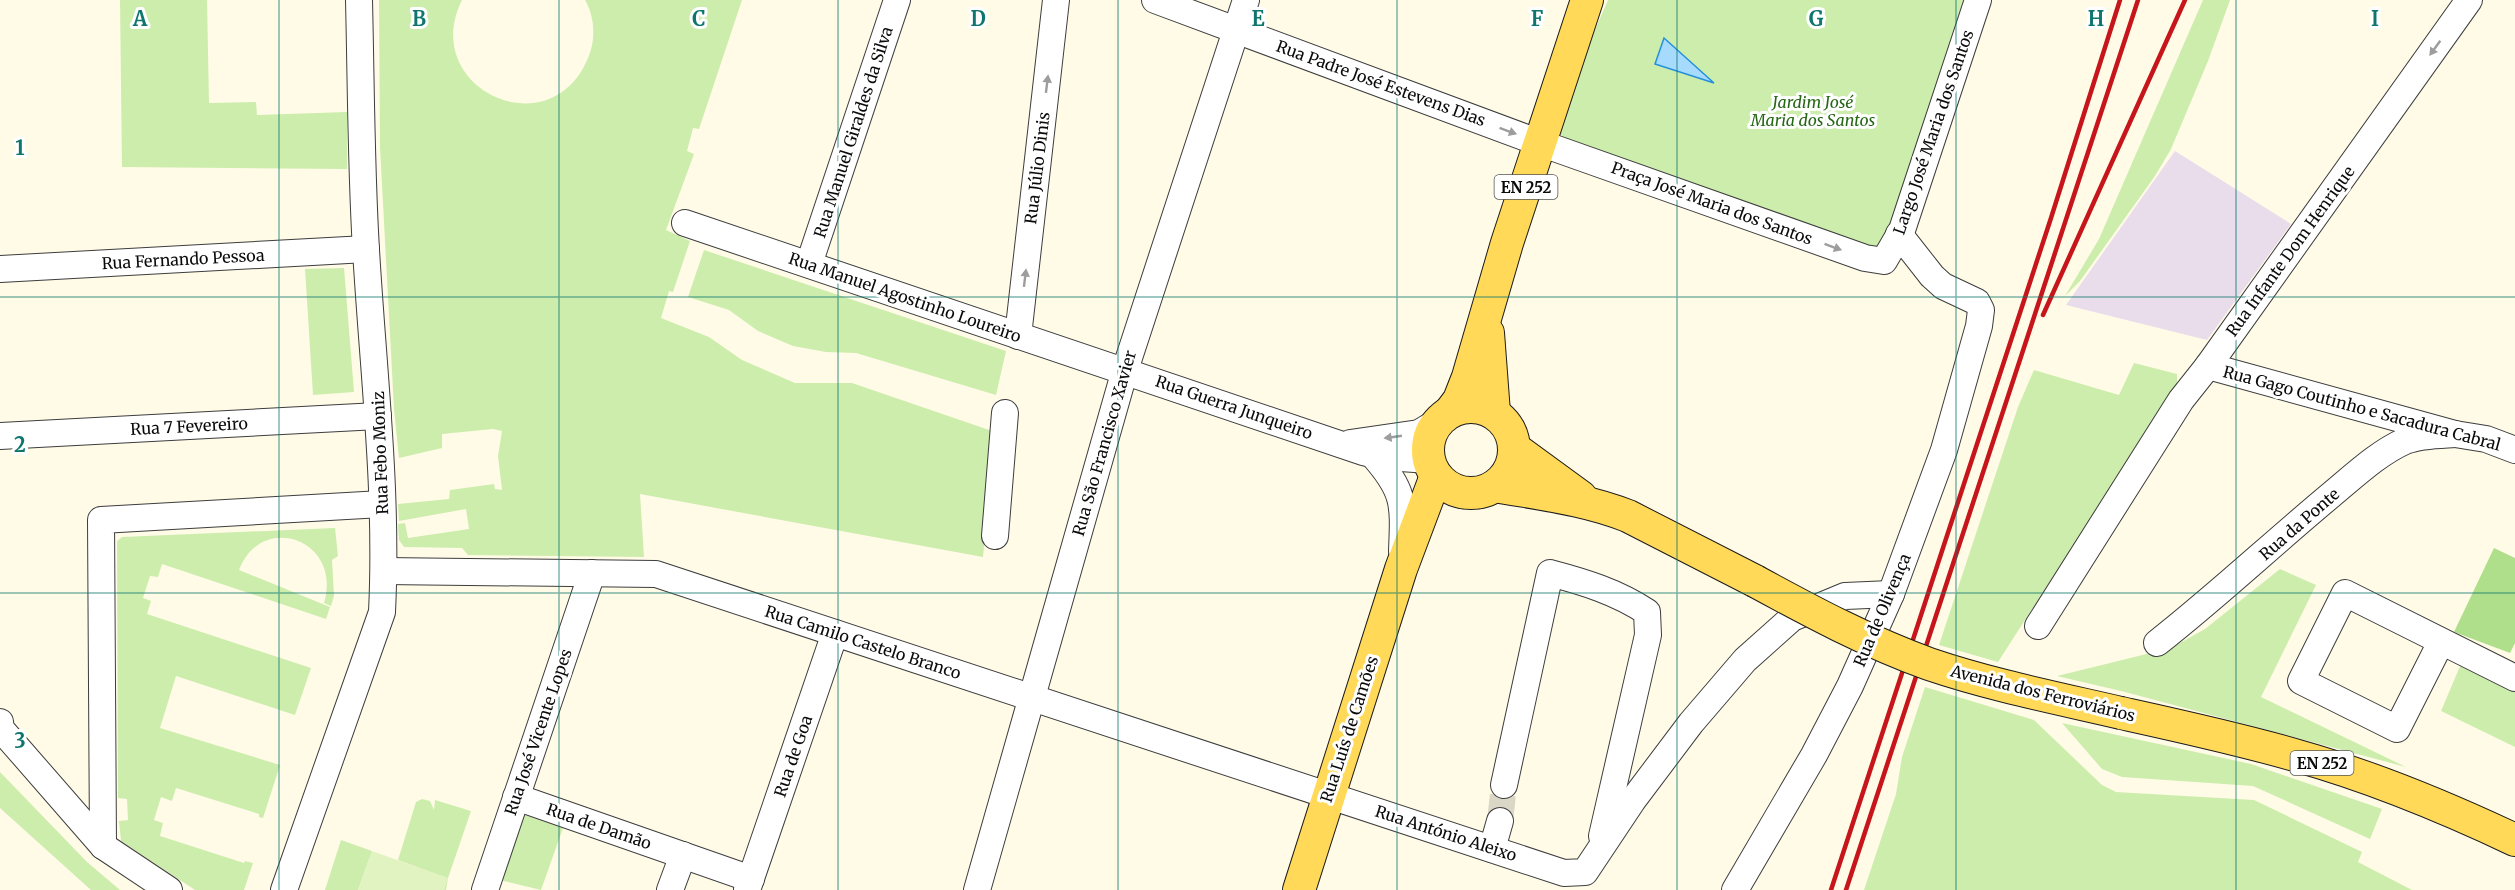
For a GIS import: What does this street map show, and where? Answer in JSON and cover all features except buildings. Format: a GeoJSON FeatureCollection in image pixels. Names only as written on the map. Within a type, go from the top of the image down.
{"type":"FeatureCollection","features":[{"type":"Feature","properties":{"kind":"main road","name":"EN 252"},"geometry":{"type":"LineString","coordinates":[[1495,486],[1484,491],[1442,476],[1428,446],[1432,432],[1459,400],[1487,317],[1507,243],[1587,0]]}},
{"type":"Feature","properties":{"kind":"main road","name":"EN 252"},"geometry":{"type":"LineString","coordinates":[[1487,317],[1494,413],[1508,428],[1514,448]]}},
{"type":"Feature","properties":{"kind":"main road"},"geometry":{"type":"LineString","coordinates":[[1445,417],[1472,407],[1494,413]]}},
{"type":"Feature","properties":{"kind":"main road"},"geometry":{"type":"LineString","coordinates":[[1495,486],[1505,476],[1512,463],[1514,448]]}},
{"type":"Feature","properties":{"kind":"main road","name":"Avenida dos Ferroviários"},"geometry":{"type":"LineString","coordinates":[[1514,448],[1588,502]]}},
{"type":"Feature","properties":{"kind":"main road","name":"Rua Luís de Camões"},"geometry":{"type":"LineString","coordinates":[[1299,890],[1401,569],[1442,476]]}},
{"type":"Feature","properties":{"kind":"main road","name":"Avenida dos Ferroviários"},"geometry":{"type":"LineString","coordinates":[[1495,486],[1588,502],[1628,516],[1860,636],[1929,663],[2009,687],[2247,742],[2336,768],[2408,794],[2515,840]]}},
{"type":"Feature","properties":{"kind":"street","name":"Rua Febo Moniz"},"geometry":{"type":"LineString","coordinates":[[284,890],[382,612],[384,571],[382,504],[366,249],[358,0]]}},
{"type":"Feature","properties":{"kind":"street","name":"Rua Manuel Giraldes da Silva"},"geometry":{"type":"LineString","coordinates":[[809,264],[897,0]]}},
{"type":"Feature","properties":{"kind":"street","name":"Rua Júlio Dinis"},"geometry":{"type":"LineString","coordinates":[[1018,336],[1056,0]]}},
{"type":"Feature","properties":{"kind":"street","name":"Rua Padre José Estevens Dias"},"geometry":{"type":"LineString","coordinates":[[1155,0],[1540,143]]}},
{"type":"Feature","properties":{"kind":"street","name":"Rua São Francisco Xavier"},"geometry":{"type":"LineString","coordinates":[[977,890],[1125,370],[1246,0]]}},
{"type":"Feature","properties":{"kind":"street","name":"Largo José Maria dos Santos"},"geometry":{"type":"LineString","coordinates":[[1884,261],[1899,234],[1978,0]]}},
{"type":"Feature","properties":{"kind":"street","name":"Rua Infante Dom Henrique"},"geometry":{"type":"LineString","coordinates":[[2038,626],[2181,400],[2208,366],[2469,0]]}},
{"type":"Feature","properties":{"kind":"street","name":"Praça José Maria dos Santos"},"geometry":{"type":"LineString","coordinates":[[1540,143],[1865,258],[1884,261]]}},
{"type":"Feature","properties":{"kind":"street","name":"Rua Manuel Agostinho Loureiro"},"geometry":{"type":"LineString","coordinates":[[685,223],[1125,370]]}},
{"type":"Feature","properties":{"kind":"street","name":"Rua de Olivença"},"geometry":{"type":"LineString","coordinates":[[1735,890],[1814,755],[1850,686],[1891,594],[1944,450],[1979,326],[1981,310],[1977,302],[1943,286],[1932,276],[1899,234]]}},
{"type":"Feature","properties":{"kind":"street","name":"Rua Fernando Pessoa"},"geometry":{"type":"LineString","coordinates":[[0,269],[366,249]]}},
{"type":"Feature","properties":{"kind":"street","name":"Rua Gago Coutinho e Sacadura Cabral"},"geometry":{"type":"LineString","coordinates":[[2208,366],[2455,434],[2486,440],[2515,450]]}},
{"type":"Feature","properties":{"kind":"street","name":"Rua Guerra Junqueiro"},"geometry":{"type":"LineString","coordinates":[[1125,370],[1372,454]]}},
{"type":"Feature","properties":{"kind":"street"},"geometry":{"type":"LineString","coordinates":[[995,536],[1005,413]]}},
{"type":"Feature","properties":{"kind":"street","name":"Rua 7 Fevereiro"},"geometry":{"type":"LineString","coordinates":[[0,436],[378,416]]}},
{"type":"Feature","properties":{"kind":"street"},"geometry":{"type":"LineString","coordinates":[[1344,443],[1419,434],[1445,417]]}},
{"type":"Feature","properties":{"kind":"street","name":"Rua da Ponte"},"geometry":{"type":"LineString","coordinates":[[2157,643],[2217,595],[2296,524],[2377,458],[2406,441],[2429,435],[2455,434]]}},
{"type":"Feature","properties":{"kind":"street"},"geometry":{"type":"LineString","coordinates":[[1372,454],[1442,476]]}},
{"type":"Feature","properties":{"kind":"street"},"geometry":{"type":"LineString","coordinates":[[1372,454],[1392,477],[1404,509],[1401,569]]}},
{"type":"Feature","properties":{"kind":"street"},"geometry":{"type":"LineString","coordinates":[[103,846],[101,520],[382,504]]}},
{"type":"Feature","properties":{"kind":"street","name":"Rua Camilo Castelo Branco"},"geometry":{"type":"LineString","coordinates":[[384,571],[656,574],[1328,794]]}},
{"type":"Feature","properties":{"kind":"street","name":"Rua José Vicente Lopes"},"geometry":{"type":"LineString","coordinates":[[485,890],[592,573]]}},
{"type":"Feature","properties":{"kind":"street"},"geometry":{"type":"LineString","coordinates":[[1503,785],[1550,573],[1593,584],[1647,612],[1648,636],[1599,851]]}},
{"type":"Feature","properties":{"kind":"street"},"geometry":{"type":"LineString","coordinates":[[1599,851],[1691,723],[1745,660],[1792,618],[1845,596],[1891,594]]}},
{"type":"Feature","properties":{"kind":"street"},"geometry":{"type":"LineString","coordinates":[[2441,642],[2397,729],[2301,681],[2345,594],[2515,678]]}},
{"type":"Feature","properties":{"kind":"street","name":"Rua de Goa"},"geometry":{"type":"LineString","coordinates":[[749,884],[835,633]]}},
{"type":"Feature","properties":{"kind":"street"},"geometry":{"type":"LineString","coordinates":[[1,725],[103,846],[169,890]]}},
{"type":"Feature","properties":{"kind":"street","name":"Rua António Aleixo"},"geometry":{"type":"LineString","coordinates":[[1328,794],[1564,873],[1585,872],[1599,851]]}},
{"type":"Feature","properties":{"kind":"street","name":"Rua de Damão"},"geometry":{"type":"LineString","coordinates":[[516,797],[683,855],[749,884]]}},
{"type":"Feature","properties":{"kind":"street"},"geometry":{"type":"LineString","coordinates":[[1492,849],[1500,821]]}},
{"type":"Feature","properties":{"kind":"street"},"geometry":{"type":"LineString","coordinates":[[670,890],[683,855]]}},
{"type":"Feature","properties":{"kind":"shaded area"},"geometry":{"type":"Polygon","coordinates":[[[2175,151],[2291,224],[2207,340],[2066,305],[2175,151]]]}},
{"type":"Feature","properties":{"kind":"green space"},"geometry":{"type":"Polygon","coordinates":[[[120,0],[207,0],[209,103],[256,102],[257,115],[347,112],[347,169],[122,167],[120,0]]]}},
{"type":"Feature","properties":{"kind":"green space"},"geometry":{"type":"Polygon","coordinates":[[[379,0],[462,0],[453,32],[458,59],[473,81],[494,96],[520,103],[546,100],[570,86],[588,58],[593,29],[591,14],[585,0],[742,0],[699,129],[693,128],[687,151],[694,154],[666,230],[690,241],[673,292],[669,291],[661,318],[709,337],[742,360],[795,383],[852,383],[995,432],[983,557],[640,494],[644,557],[468,555],[462,548],[404,547],[399,540],[398,524],[405,523],[408,538],[469,529],[466,509],[399,521],[398,504],[449,499],[450,490],[494,484],[495,489],[502,490],[498,456],[502,431],[493,429],[442,434],[442,448],[399,458],[394,409],[380,147],[379,0]]]}},
{"type":"Feature","properties":{"kind":"green space","name":"Jardim José Maria dos Santos"},"geometry":{"type":"Polygon","coordinates":[[[1608,0],[1967,0],[1889,237],[1876,250],[1570,141],[1561,135],[1561,124],[1583,57],[1608,0]]]}},
{"type":"Feature","properties":{"kind":"green space"},"geometry":{"type":"Polygon","coordinates":[[[2203,0],[2230,0],[2208,61],[2171,149],[2155,176],[2080,281],[2065,296],[2099,239],[2203,0]]]}},
{"type":"Feature","properties":{"kind":"green space"},"geometry":{"type":"Polygon","coordinates":[[[704,250],[1006,351],[996,395],[856,353],[826,352],[793,346],[758,331],[729,310],[688,297],[704,250]]]}},
{"type":"Feature","properties":{"kind":"green space"},"geometry":{"type":"Polygon","coordinates":[[[344,268],[354,392],[313,395],[305,269],[344,268]]]}},
{"type":"Feature","properties":{"kind":"green space"},"geometry":{"type":"Polygon","coordinates":[[[2134,363],[2177,374],[2177,383],[1998,662],[1939,645],[2018,407],[2034,370],[2119,395],[2134,363]]]}},
{"type":"Feature","properties":{"kind":"green space"},"geometry":{"type":"Polygon","coordinates":[[[335,528],[338,556],[332,560],[334,596],[331,606],[324,603],[327,581],[322,563],[311,549],[297,540],[281,538],[264,541],[250,552],[239,570],[330,607],[326,619],[162,564],[158,577],[150,576],[143,598],[151,601],[147,614],[311,668],[295,715],[176,676],[160,728],[280,765],[263,818],[259,817],[259,814],[176,788],[172,801],[161,797],[154,820],[163,823],[160,836],[244,863],[245,861],[253,863],[244,890],[195,890],[121,841],[119,821],[128,820],[127,799],[118,798],[117,541],[122,537],[335,528]]]}},
{"type":"Feature","properties":{"kind":"green space"},"geometry":{"type":"Polygon","coordinates":[[[2494,548],[2515,558],[2515,643],[2510,653],[2454,632],[2494,548]]]}},
{"type":"Feature","properties":{"kind":"green space"},"geometry":{"type":"Polygon","coordinates":[[[2280,569],[2316,585],[2261,697],[2406,767],[2057,676],[2171,648],[2205,629],[2280,569]]]}},
{"type":"Feature","properties":{"kind":"green space"},"geometry":{"type":"Polygon","coordinates":[[[2461,664],[2515,691],[2515,747],[2441,711],[2461,664]]]}},
{"type":"Feature","properties":{"kind":"green space"},"geometry":{"type":"Polygon","coordinates":[[[1925,687],[2034,720],[2102,785],[2116,792],[2254,800],[2362,852],[2358,862],[2412,890],[1864,890],[1896,794],[1902,757],[1925,687]]]}},
{"type":"Feature","properties":{"kind":"green space"},"geometry":{"type":"Polygon","coordinates":[[[2062,723],[2251,764],[2382,809],[2370,839],[2253,786],[2122,777],[2102,769],[2062,723]]]}},
{"type":"Feature","properties":{"kind":"green space"},"geometry":{"type":"Polygon","coordinates":[[[0,772],[87,862],[120,890],[91,890],[0,808],[0,772]]]}},
{"type":"Feature","properties":{"kind":"green space"},"geometry":{"type":"Polygon","coordinates":[[[422,799],[430,801],[434,810],[435,800],[471,811],[446,890],[444,890],[447,878],[398,860],[416,802],[422,799]]]}},
{"type":"Feature","properties":{"kind":"green space"},"geometry":{"type":"Polygon","coordinates":[[[522,814],[563,828],[541,890],[500,880],[522,814]]]}},
{"type":"Feature","properties":{"kind":"green space"},"geometry":{"type":"Polygon","coordinates":[[[341,840],[372,851],[358,890],[325,890],[341,840]]]}},
{"type":"Feature","properties":{"kind":"green space"},"geometry":{"type":"Polygon","coordinates":[[[372,851],[448,878],[444,890],[358,890],[372,851]]]}},
{"type":"Feature","properties":{"kind":"water"},"geometry":{"type":"Polygon","coordinates":[[[1664,38],[1714,83],[1655,64],[1664,38]]]}},
{"type":"Feature","properties":{"kind":"tunnel"},"geometry":{"type":"LineString","coordinates":[[1500,821],[1504,785]]}},
{"type":"Feature","properties":{"kind":"railway"},"geometry":{"type":"LineString","coordinates":[[1831,890],[2120,0]]}},
{"type":"Feature","properties":{"kind":"railway"},"geometry":{"type":"LineString","coordinates":[[1846,890],[2138,0]]}},
{"type":"Feature","properties":{"kind":"railway"},"geometry":{"type":"LineString","coordinates":[[2043,315],[2185,0]]}}]}
